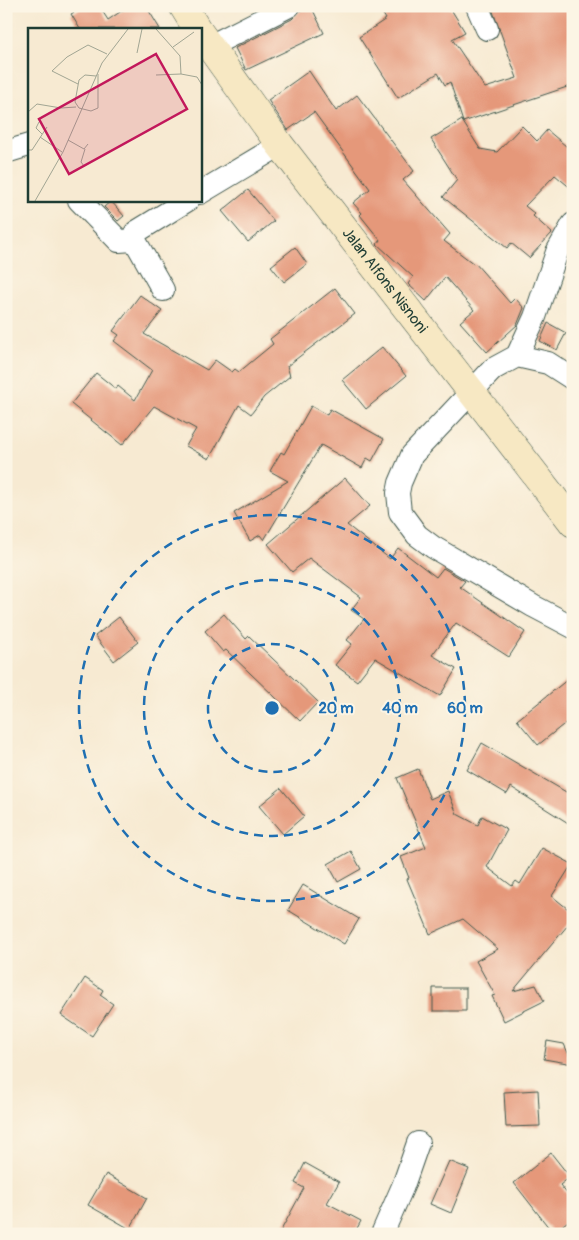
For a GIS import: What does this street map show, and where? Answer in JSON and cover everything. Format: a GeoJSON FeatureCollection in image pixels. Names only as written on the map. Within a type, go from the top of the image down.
{"type":"FeatureCollection","features":[{"type":"Feature","properties":{"kind":"main road","name":"Jalan Alfons Nisnoni"},"geometry":{"type":"LineString","coordinates":[[183,6],[197,28]]}},
{"type":"Feature","properties":{"kind":"main road","name":"Jalan Alfons Nisnoni"},"geometry":{"type":"LineString","coordinates":[[202,36],[280,144],[398,299],[472,391],[573,523]]}},
{"type":"Feature","properties":{"kind":"street"},"geometry":{"type":"LineString","coordinates":[[202,36],[289,6]]}},
{"type":"Feature","properties":{"kind":"street"},"geometry":{"type":"LineString","coordinates":[[477,6],[487,29]]}},
{"type":"Feature","properties":{"kind":"street"},"geometry":{"type":"LineString","coordinates":[[201,192],[280,144]]}},
{"type":"Feature","properties":{"kind":"street"},"geometry":{"type":"LineString","coordinates":[[6,152],[28,145]]}},
{"type":"Feature","properties":{"kind":"street"},"geometry":{"type":"LineString","coordinates":[[80,201],[119,241],[133,240]]}},
{"type":"Feature","properties":{"kind":"street"},"geometry":{"type":"LineString","coordinates":[[133,240],[136,232],[186,201]]}},
{"type":"Feature","properties":{"kind":"street"},"geometry":{"type":"LineString","coordinates":[[573,224],[557,252],[535,317],[517,356],[493,369],[412,455],[400,483],[398,501],[400,512],[417,536],[533,606],[573,627]]}},
{"type":"Feature","properties":{"kind":"street"},"geometry":{"type":"LineString","coordinates":[[133,240],[163,290]]}},
{"type":"Feature","properties":{"kind":"street"},"geometry":{"type":"LineString","coordinates":[[517,356],[548,363],[573,379]]}},
{"type":"Feature","properties":{"kind":"street"},"geometry":{"type":"LineString","coordinates":[[382,1234],[403,1186],[418,1142]]}},
{"type":"Feature","properties":{"kind":"building"},"geometry":{"type":"Polygon","coordinates":[[[84,6],[99,6],[108,20],[129,6],[146,6],[159,28],[79,28],[71,14],[84,6]]]}},
{"type":"Feature","properties":{"kind":"building"},"geometry":{"type":"Polygon","coordinates":[[[311,6],[324,33],[246,70],[235,48],[292,19],[301,10],[311,6]]]}},
{"type":"Feature","properties":{"kind":"building"},"geometry":{"type":"Polygon","coordinates":[[[378,6],[449,6],[465,32],[452,39],[485,88],[517,78],[491,6],[573,6],[573,85],[463,122],[450,82],[445,85],[438,73],[398,98],[359,37],[386,19],[378,6]]]}},
{"type":"Feature","properties":{"kind":"building"},"geometry":{"type":"Polygon","coordinates":[[[309,71],[336,111],[357,95],[414,171],[403,180],[450,234],[444,241],[475,263],[510,303],[515,298],[524,308],[517,325],[487,352],[460,322],[474,310],[445,277],[426,301],[408,284],[413,277],[377,244],[380,240],[353,203],[370,189],[314,112],[288,130],[268,100],[309,71]]]}},
{"type":"Feature","properties":{"kind":"building"},"geometry":{"type":"Polygon","coordinates":[[[462,120],[480,149],[497,152],[522,126],[537,141],[547,130],[573,152],[573,190],[555,175],[525,206],[552,233],[529,258],[511,243],[507,248],[443,197],[457,180],[431,139],[462,120]]]}},
{"type":"Feature","properties":{"kind":"building"},"geometry":{"type":"Polygon","coordinates":[[[248,190],[274,221],[248,242],[222,211],[248,190]]]}},
{"type":"Feature","properties":{"kind":"building"},"geometry":{"type":"Polygon","coordinates":[[[111,201],[124,216],[118,221],[104,207],[111,201]]]}},
{"type":"Feature","properties":{"kind":"building"},"geometry":{"type":"Polygon","coordinates":[[[295,247],[307,264],[284,282],[271,266],[295,247]]]}},
{"type":"Feature","properties":{"kind":"building"},"geometry":{"type":"Polygon","coordinates":[[[335,288],[355,314],[287,366],[290,376],[264,397],[251,414],[239,405],[209,459],[186,446],[196,429],[154,406],[122,445],[71,404],[96,373],[116,389],[118,386],[135,400],[152,370],[114,341],[119,335],[113,331],[140,295],[162,311],[144,334],[207,370],[215,360],[232,372],[235,369],[239,372],[273,344],[270,339],[335,288]]]}},
{"type":"Feature","properties":{"kind":"building"},"geometry":{"type":"Polygon","coordinates":[[[548,323],[566,333],[557,350],[540,341],[548,323]]]}},
{"type":"Feature","properties":{"kind":"building"},"geometry":{"type":"Polygon","coordinates":[[[382,347],[406,376],[366,409],[342,380],[382,347]]]}},
{"type":"Feature","properties":{"kind":"building"},"geometry":{"type":"Polygon","coordinates":[[[311,406],[327,415],[330,409],[384,439],[372,461],[367,458],[362,468],[321,445],[264,540],[260,535],[250,541],[234,513],[288,481],[270,471],[281,452],[284,454],[311,406]]]}},
{"type":"Feature","properties":{"kind":"building"},"geometry":{"type":"Polygon","coordinates":[[[345,478],[370,506],[347,525],[390,559],[398,548],[436,577],[443,568],[465,581],[460,587],[525,632],[509,657],[456,623],[432,655],[456,669],[440,696],[375,658],[357,681],[335,665],[352,644],[347,640],[364,619],[351,610],[361,597],[309,558],[292,572],[268,544],[345,478]]]}},
{"type":"Feature","properties":{"kind":"building"},"geometry":{"type":"Polygon","coordinates":[[[224,614],[246,639],[249,636],[318,702],[300,721],[226,650],[223,652],[205,631],[224,614]]]}},
{"type":"Feature","properties":{"kind":"building"},"geometry":{"type":"Polygon","coordinates":[[[119,617],[138,642],[114,661],[95,636],[119,617]]]}},
{"type":"Feature","properties":{"kind":"building"},"geometry":{"type":"Polygon","coordinates":[[[573,675],[573,717],[538,745],[517,720],[573,675]]]}},
{"type":"Feature","properties":{"kind":"building"},"geometry":{"type":"Polygon","coordinates":[[[482,743],[573,796],[573,826],[511,787],[507,794],[467,770],[482,743]]]}},
{"type":"Feature","properties":{"kind":"building"},"geometry":{"type":"Polygon","coordinates":[[[418,769],[430,799],[448,791],[457,814],[478,825],[482,816],[507,830],[487,867],[512,886],[516,881],[520,884],[542,848],[572,864],[552,896],[573,913],[573,919],[513,991],[536,985],[544,1001],[504,1021],[492,996],[495,995],[476,961],[498,949],[463,919],[430,934],[407,879],[409,878],[401,857],[426,847],[397,778],[418,769]]]}},
{"type":"Feature","properties":{"kind":"building"},"geometry":{"type":"Polygon","coordinates":[[[281,788],[304,816],[283,834],[259,806],[281,788]]]}},
{"type":"Feature","properties":{"kind":"building"},"geometry":{"type":"Polygon","coordinates":[[[351,851],[361,869],[338,882],[328,864],[351,851]]]}},
{"type":"Feature","properties":{"kind":"building"},"geometry":{"type":"Polygon","coordinates":[[[303,885],[359,919],[344,944],[288,910],[303,885]]]}},
{"type":"Feature","properties":{"kind":"building"},"geometry":{"type":"Polygon","coordinates":[[[85,978],[103,990],[100,995],[113,1004],[92,1036],[61,1015],[85,978]]]}},
{"type":"Feature","properties":{"kind":"building"},"geometry":{"type":"Polygon","coordinates":[[[433,988],[466,988],[466,1011],[433,1011],[433,988]]]}},
{"type":"Feature","properties":{"kind":"building"},"geometry":{"type":"Polygon","coordinates":[[[547,1041],[564,1044],[573,1064],[544,1059],[547,1041]]]}},
{"type":"Feature","properties":{"kind":"building"},"geometry":{"type":"Polygon","coordinates":[[[538,1090],[540,1126],[506,1127],[504,1092],[538,1090]]]}},
{"type":"Feature","properties":{"kind":"building"},"geometry":{"type":"Polygon","coordinates":[[[551,1153],[570,1177],[560,1185],[573,1201],[573,1217],[553,1233],[514,1183],[551,1153]]]}},
{"type":"Feature","properties":{"kind":"building"},"geometry":{"type":"Polygon","coordinates":[[[449,1161],[469,1169],[451,1213],[430,1204],[449,1161]]]}},
{"type":"Feature","properties":{"kind":"building"},"geometry":{"type":"Polygon","coordinates":[[[305,1163],[339,1182],[327,1203],[361,1221],[354,1234],[279,1234],[304,1188],[295,1183],[305,1163]]]}},
{"type":"Feature","properties":{"kind":"building"},"geometry":{"type":"Polygon","coordinates":[[[106,1174],[147,1198],[130,1229],[88,1205],[106,1174]]]}}]}
